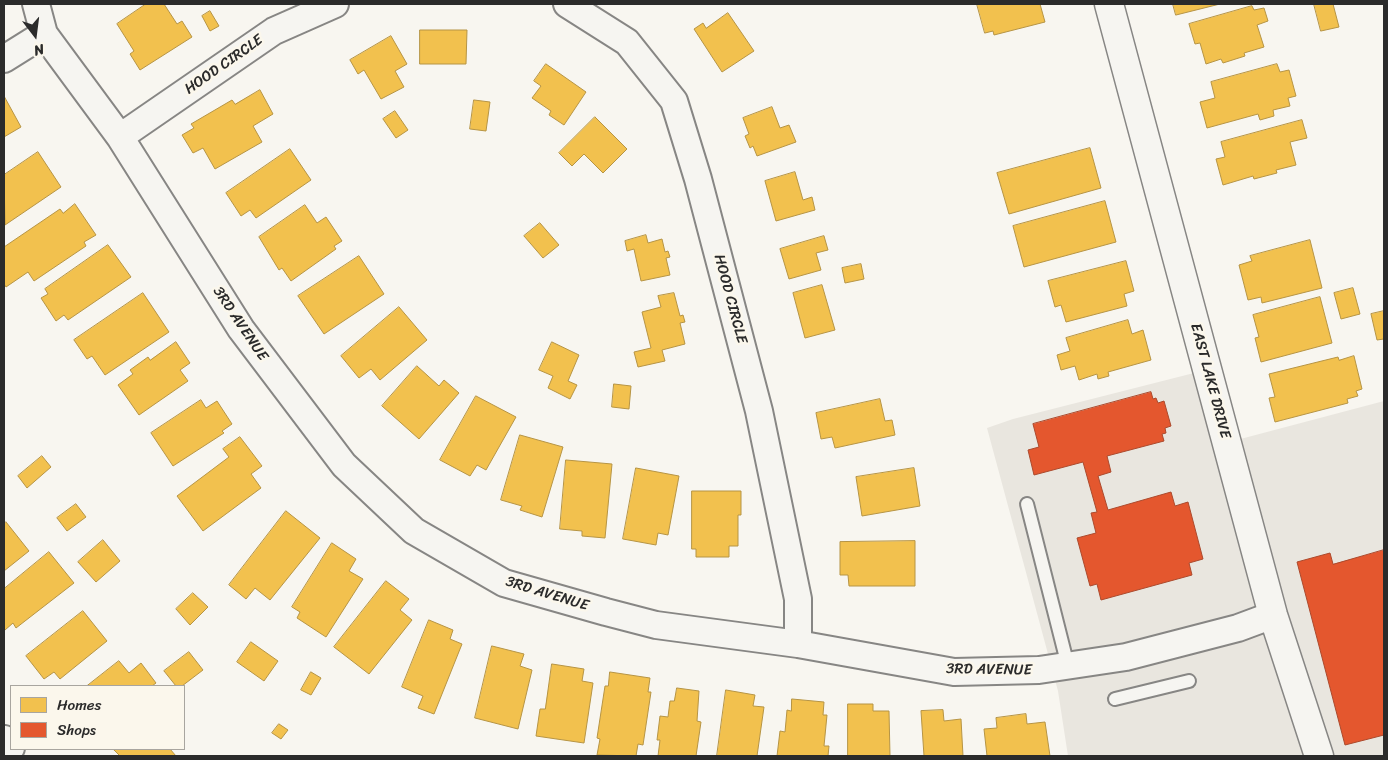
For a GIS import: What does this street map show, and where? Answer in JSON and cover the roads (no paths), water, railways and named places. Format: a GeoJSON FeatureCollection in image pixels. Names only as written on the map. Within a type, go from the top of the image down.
{"type":"FeatureCollection","features":[{"type":"Feature","properties":{"kind":"street","name":"3RD AVENUE"},"geometry":{"type":"LineString","coordinates":[[36,4],[44,34],[120,137],[241,329],[344,465],[414,531],[504,583],[656,625],[798,644],[954,672],[1039,670],[1126,657],[1238,628],[1273,615]]}},
{"type":"Feature","properties":{"kind":"street","name":"HOOD CIRCLE"},"geometry":{"type":"LineString","coordinates":[[120,137],[274,31],[335,4]]}},
{"type":"Feature","properties":{"kind":"street","name":"HOOD CIRCLE"},"geometry":{"type":"LineString","coordinates":[[567,4],[627,42],[674,101],[698,179],[759,411],[798,599],[798,644]]}},
{"type":"Feature","properties":{"kind":"street","name":"EAST LAKE DRIVE"},"geometry":{"type":"LineString","coordinates":[[1109,4],[1273,615],[1319,756]]}},
{"type":"Feature","properties":{"kind":"street"},"geometry":{"type":"LineString","coordinates":[[4,60],[44,34]]}},
{"type":"Feature","properties":{"kind":"lane"},"geometry":{"type":"LineString","coordinates":[[1027,504],[1068,666]]}},
{"type":"Feature","properties":{"kind":"lane"},"geometry":{"type":"LineString","coordinates":[[1115,699],[1190,681]]}}]}
